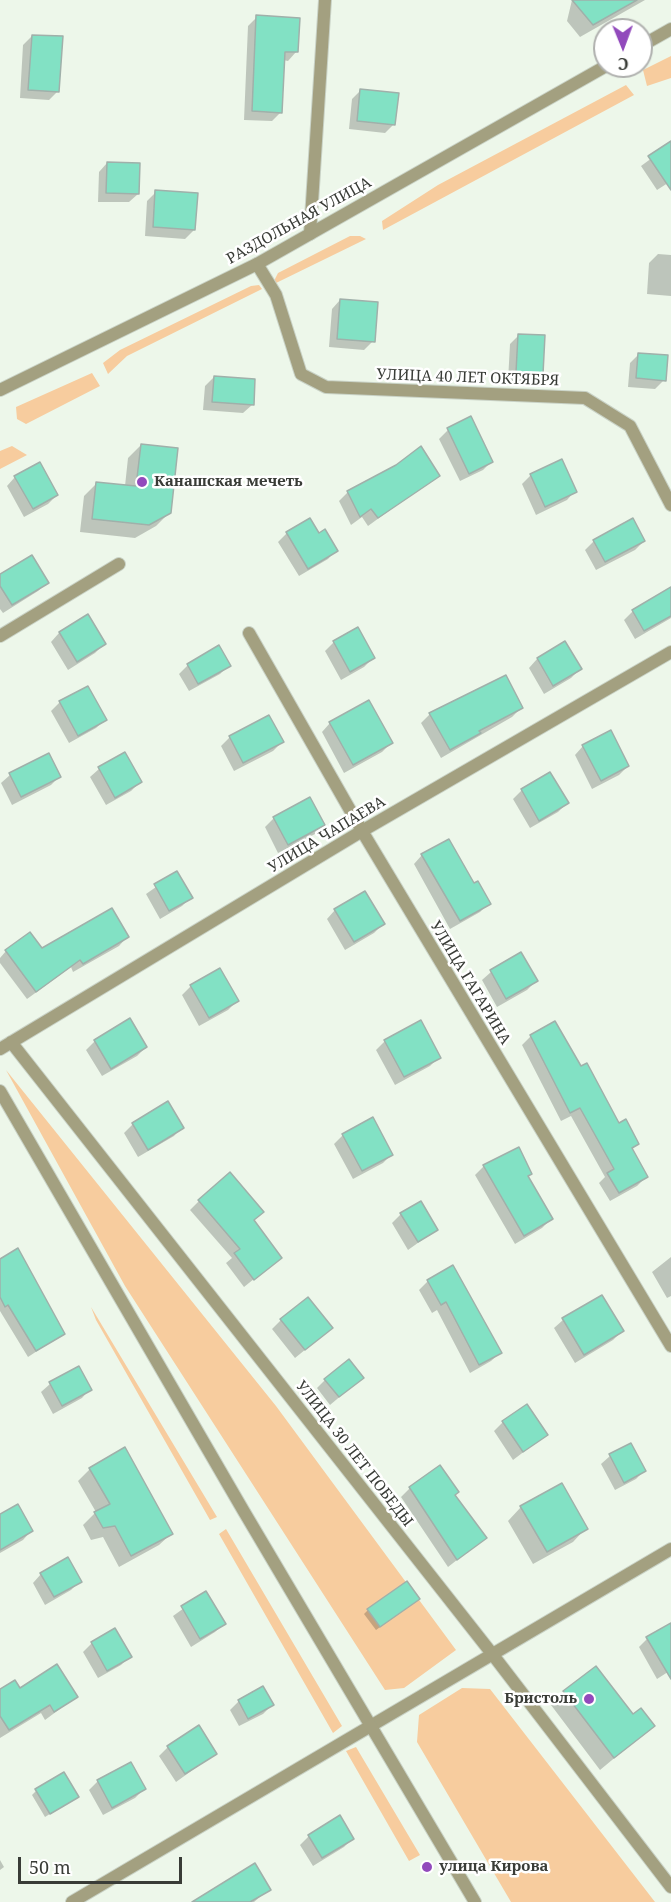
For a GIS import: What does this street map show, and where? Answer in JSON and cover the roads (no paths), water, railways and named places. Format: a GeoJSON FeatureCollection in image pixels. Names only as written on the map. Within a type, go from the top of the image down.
{"type":"FeatureCollection","features":[{"type":"Feature","properties":{"kind":"street"},"geometry":{"type":"LineString","coordinates":[[310,234],[325,0]]}},
{"type":"Feature","properties":{"kind":"street"},"geometry":{"type":"LineString","coordinates":[[653,39],[671,28]]}},
{"type":"Feature","properties":{"kind":"street","name":"РАЗДОЛЬНАЯ УЛИЦА"},"geometry":{"type":"LineString","coordinates":[[0,390],[257,264],[593,73]]}},
{"type":"Feature","properties":{"kind":"street","name":"УЛИЦА 40 ЛЕТ ОКТЯБРЯ"},"geometry":{"type":"LineString","coordinates":[[257,264],[276,295],[301,374],[326,387],[585,398],[630,426],[671,505]]}},
{"type":"Feature","properties":{"kind":"street"},"geometry":{"type":"LineString","coordinates":[[0,636],[119,564]]}},
{"type":"Feature","properties":{"kind":"street","name":"УЛИЦА ГАГАРИНА"},"geometry":{"type":"LineString","coordinates":[[249,633],[362,831],[671,1346]]}},
{"type":"Feature","properties":{"kind":"street","name":"УЛИЦА ЧАПАЕВА"},"geometry":{"type":"LineString","coordinates":[[5,1045],[362,831],[671,652]]}},
{"type":"Feature","properties":{"kind":"street","name":"УЛИЦА 30 ЛЕТ ПОБЕДЫ"},"geometry":{"type":"LineString","coordinates":[[5,1045],[493,1655],[671,1887]]}},
{"type":"Feature","properties":{"kind":"street"},"geometry":{"type":"LineString","coordinates":[[0,1091],[475,1902]]}},
{"type":"Feature","properties":{"kind":"street"},"geometry":{"type":"LineString","coordinates":[[72,1902],[671,1549]]}},
{"type":"Feature","properties":{"kind":"place","name":"Канашская мечеть"},"geometry":{"type":"Point","coordinates":[142,482]}},
{"type":"Feature","properties":{"kind":"place","name":"Бристоль"},"geometry":{"type":"Point","coordinates":[589,1699]}},
{"type":"Feature","properties":{"kind":"place","name":"улица Кирова"},"geometry":{"type":"Point","coordinates":[427,1867]}}]}
